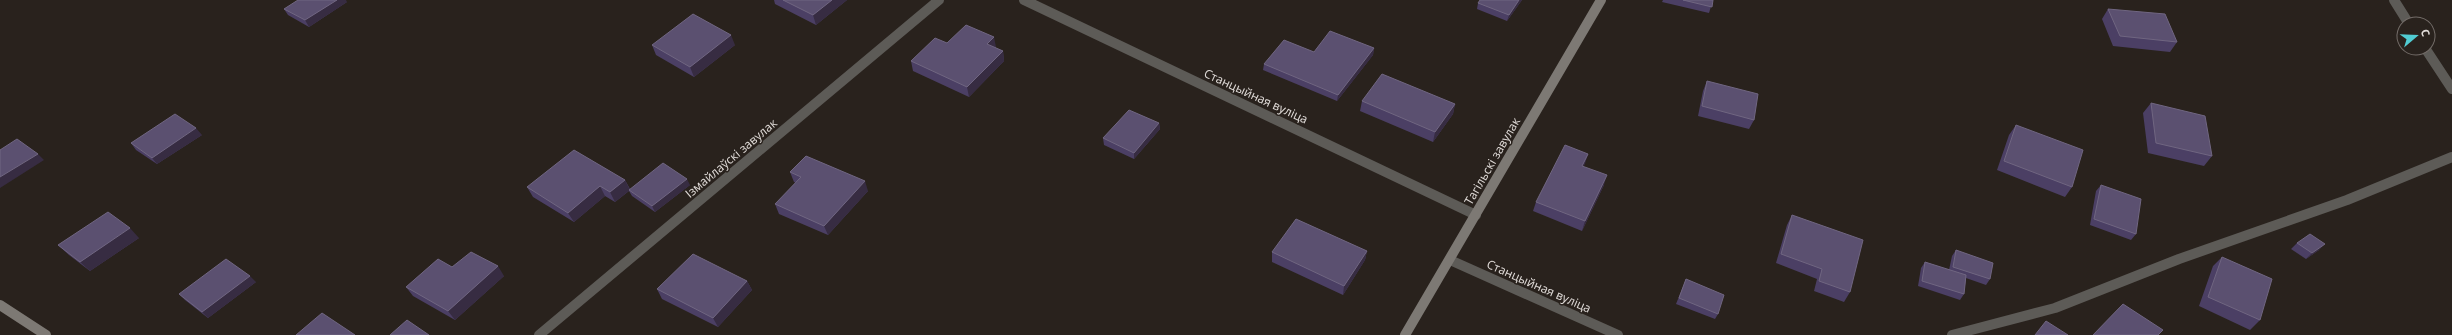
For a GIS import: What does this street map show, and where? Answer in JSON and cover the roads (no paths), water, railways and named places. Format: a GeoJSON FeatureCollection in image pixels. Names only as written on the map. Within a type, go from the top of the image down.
{"type":"FeatureCollection","features":[{"type":"Feature","properties":{"kind":"main road","name":"Тагільскі завулак"},"geometry":{"type":"LineString","coordinates":[[1405,335],[1602,0]]}},
{"type":"Feature","properties":{"kind":"main road"},"geometry":{"type":"LineString","coordinates":[[0,306],[46,335]]}},
{"type":"Feature","properties":{"kind":"street","name":"Ізмайлаўскі завулак"},"geometry":{"type":"LineString","coordinates":[[539,335],[939,0]]}},
{"type":"Feature","properties":{"kind":"street","name":"Станцыйная вуліца"},"geometry":{"type":"LineString","coordinates":[[1024,0],[1476,215]]}},
{"type":"Feature","properties":{"kind":"street"},"geometry":{"type":"LineString","coordinates":[[2394,0],[2405,16]]}},
{"type":"Feature","properties":{"kind":"street"},"geometry":{"type":"LineString","coordinates":[[2430,56],[2452,89]]}},
{"type":"Feature","properties":{"kind":"street"},"geometry":{"type":"LineString","coordinates":[[1952,335],[2055,308],[2179,259],[2347,200],[2452,157]]}},
{"type":"Feature","properties":{"kind":"street","name":"Станцыйная вуліца"},"geometry":{"type":"LineString","coordinates":[[1450,260],[1618,335]]}}]}
